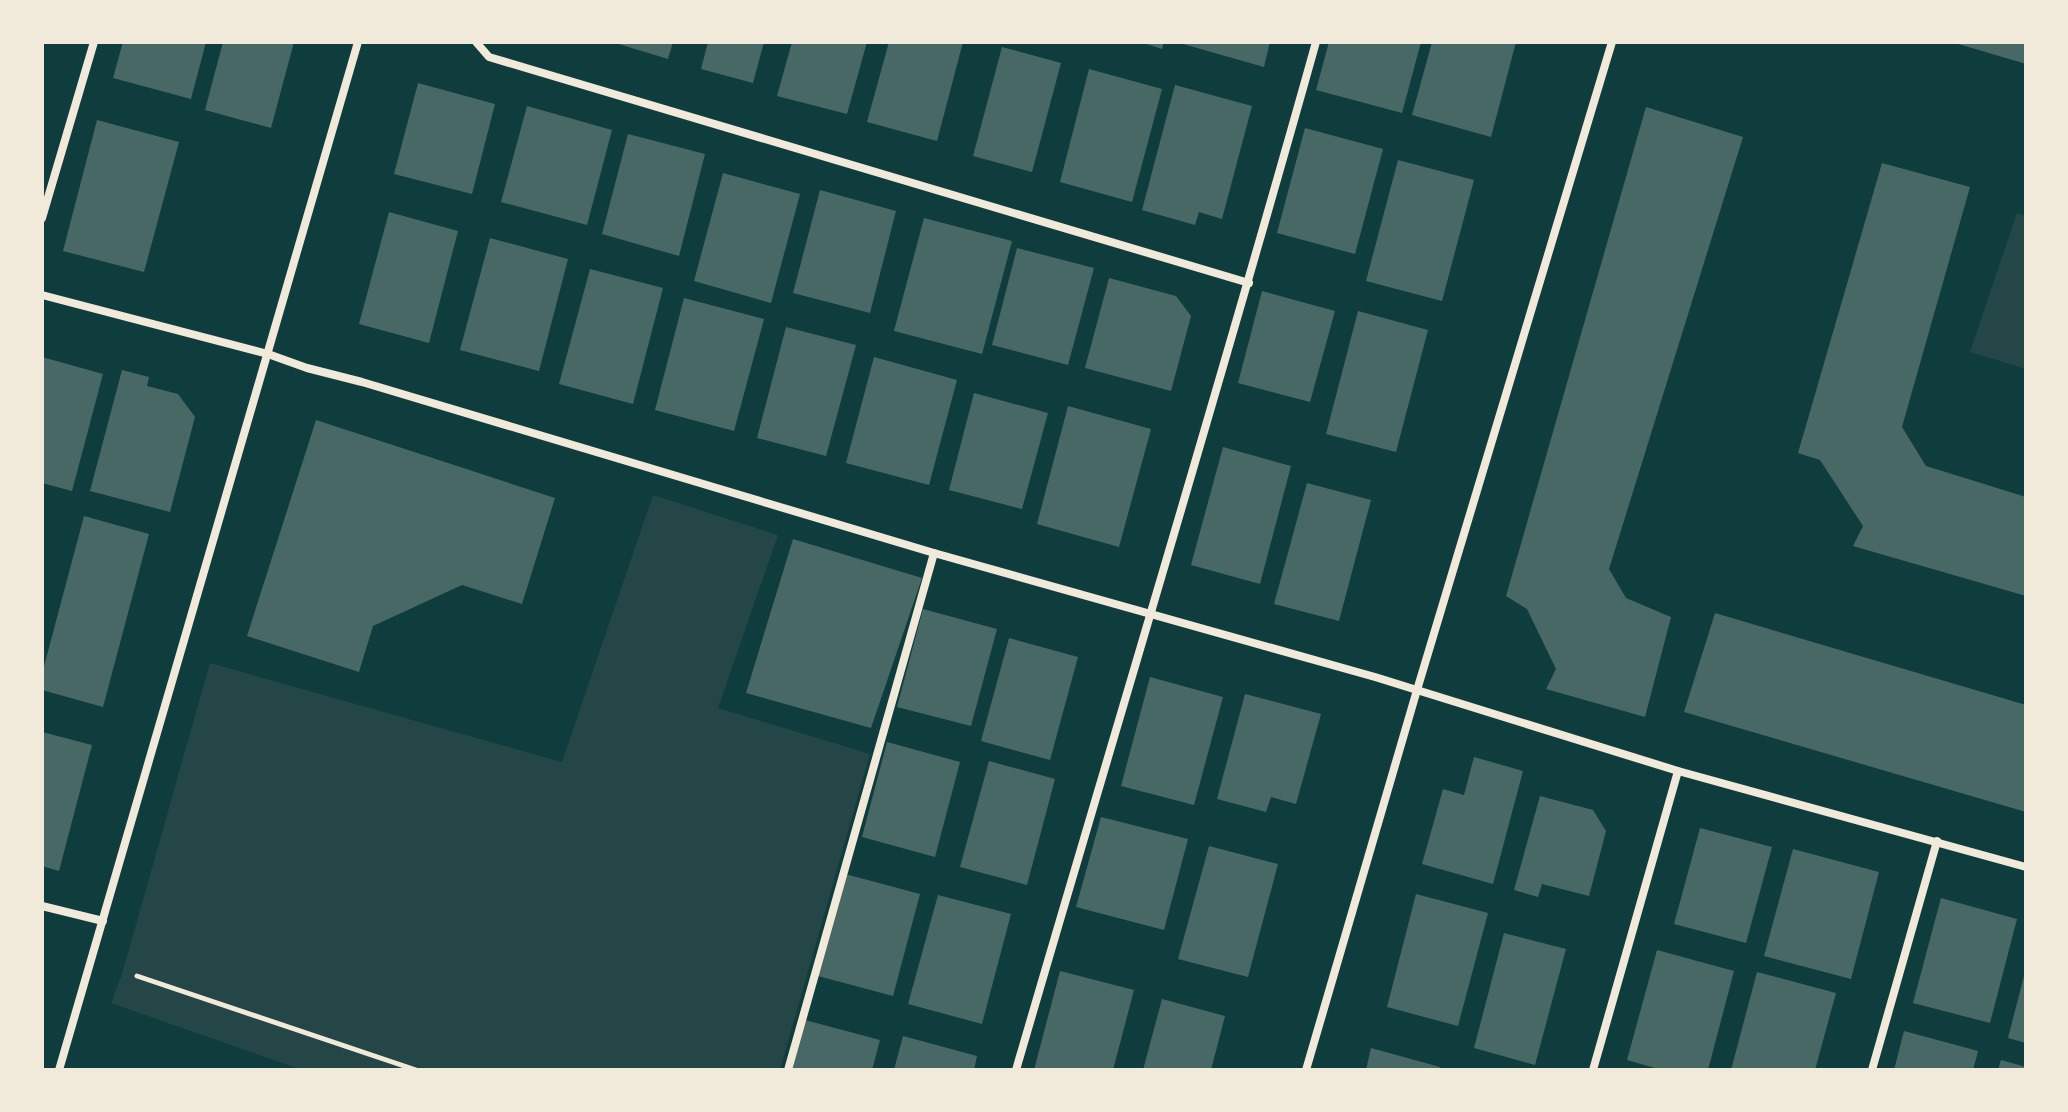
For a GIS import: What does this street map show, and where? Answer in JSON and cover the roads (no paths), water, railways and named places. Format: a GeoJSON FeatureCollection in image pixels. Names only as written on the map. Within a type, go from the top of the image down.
{"type":"FeatureCollection","features":[{"type":"Feature","properties":{"kind":"street"},"geometry":{"type":"LineString","coordinates":[[42,218],[94,42]]}},
{"type":"Feature","properties":{"kind":"street"},"geometry":{"type":"LineString","coordinates":[[59,1070],[358,42]]}},
{"type":"Feature","properties":{"kind":"street"},"geometry":{"type":"LineString","coordinates":[[476,42],[489,57],[1249,283]]}},
{"type":"Feature","properties":{"kind":"street"},"geometry":{"type":"LineString","coordinates":[[1016,1070],[1148,614],[1249,283],[1316,42]]}},
{"type":"Feature","properties":{"kind":"street"},"geometry":{"type":"LineString","coordinates":[[1306,1070],[1612,42]]}},
{"type":"Feature","properties":{"kind":"street"},"geometry":{"type":"LineString","coordinates":[[42,295],[268,354],[934,553],[1417,690],[1678,771],[2026,867]]}},
{"type":"Feature","properties":{"kind":"street"},"geometry":{"type":"LineString","coordinates":[[788,1070],[934,553]]}},
{"type":"Feature","properties":{"kind":"street"},"geometry":{"type":"LineString","coordinates":[[1593,1070],[1678,771]]}},
{"type":"Feature","properties":{"kind":"street"},"geometry":{"type":"LineString","coordinates":[[1872,1070],[1937,841]]}},
{"type":"Feature","properties":{"kind":"street"},"geometry":{"type":"LineString","coordinates":[[42,906],[103,921]]}}]}
